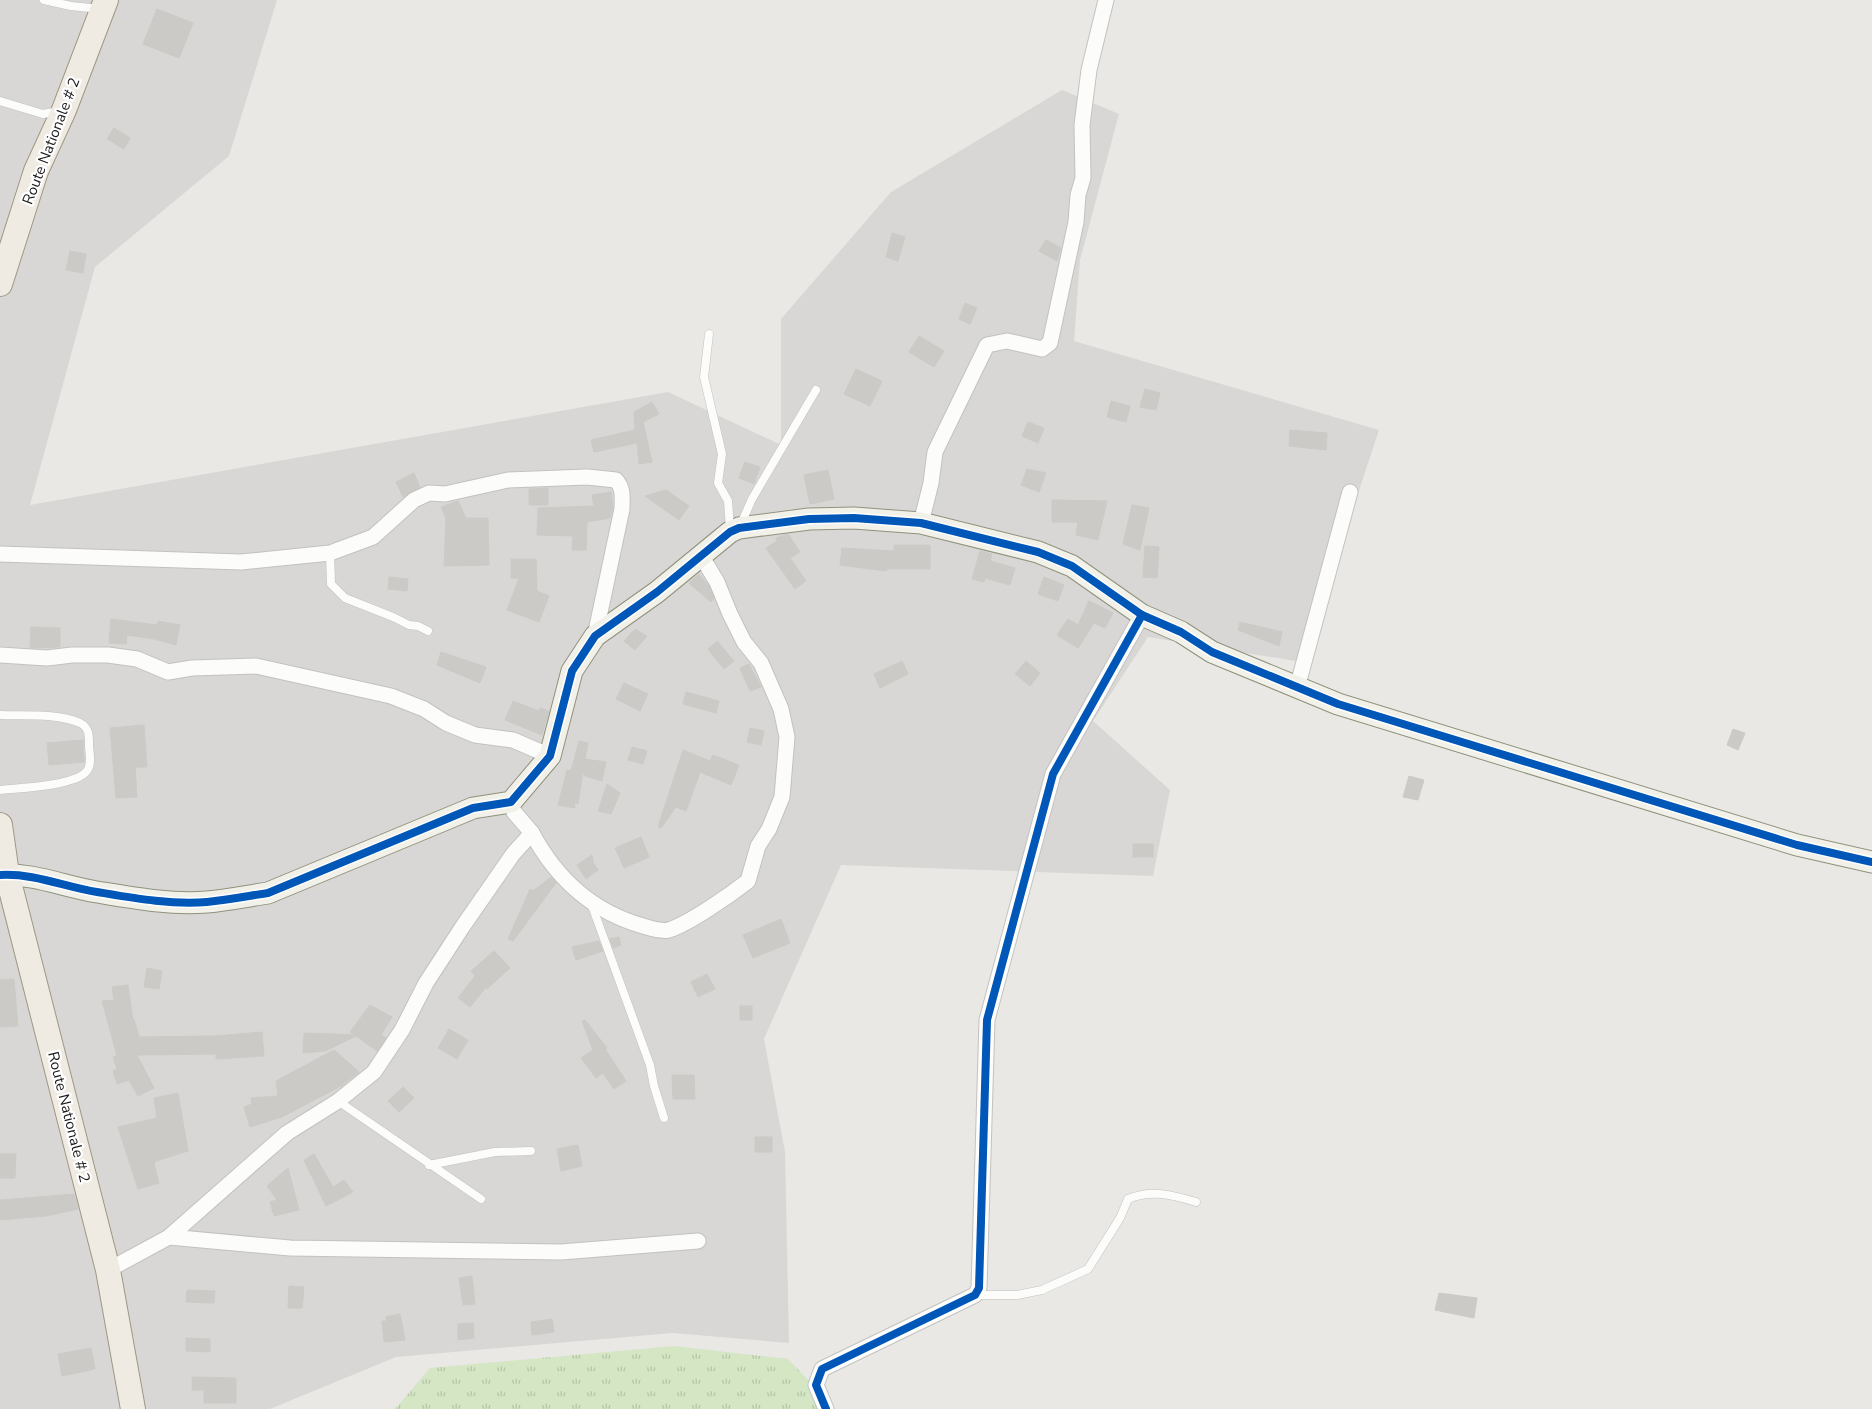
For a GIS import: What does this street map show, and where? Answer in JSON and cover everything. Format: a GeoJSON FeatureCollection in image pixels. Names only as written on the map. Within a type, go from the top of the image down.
{"type":"FeatureCollection","features":[{"type":"Feature","properties":{"kind":"main road","name":"Route Nationale # 2"},"geometry":{"type":"LineString","coordinates":[[0,284],[36,171],[64,110],[104,4]]}},
{"type":"Feature","properties":{"kind":"main road","name":"Route Nationale # 2"},"geometry":{"type":"LineString","coordinates":[[1,836],[3,874],[108,1270],[133,1409]]}},
{"type":"Feature","properties":{"kind":"street"},"geometry":{"type":"LineString","coordinates":[[921,523],[931,483],[935,452],[987,344],[1007,341],[1042,348],[1050,344],[1076,222],[1078,195],[1083,178],[1082,125],[1085,98],[1089,70],[1106,0]]}},
{"type":"Feature","properties":{"kind":"street"},"geometry":{"type":"LineString","coordinates":[[0,554],[241,562],[330,553],[373,537],[414,500],[429,493],[445,494],[508,480],[587,477],[616,480],[622,493],[622,509],[595,636]]}},
{"type":"Feature","properties":{"kind":"street"},"geometry":{"type":"LineString","coordinates":[[1297,688],[1350,492]]}},
{"type":"Feature","properties":{"kind":"street"},"geometry":{"type":"LineString","coordinates":[[3,874],[44,879],[95,892],[175,902],[206,902],[242,897],[268,893],[473,808],[510,802],[550,756],[572,671],[595,636],[656,592],[700,554],[734,530],[809,519],[836,518],[921,523],[1038,552],[1072,566],[1142,615],[1181,632],[1212,652],[1338,704],[1447,740],[1797,846],[1872,862]]}},
{"type":"Feature","properties":{"kind":"street"},"geometry":{"type":"LineString","coordinates":[[510,802],[514,812],[532,832],[550,864],[591,903],[619,919],[653,929],[668,930],[691,918],[748,882],[758,846],[769,829],[782,797],[787,737],[781,709],[761,663],[744,642],[717,582],[700,554]]}},
{"type":"Feature","properties":{"kind":"street"},"geometry":{"type":"LineString","coordinates":[[826,1409],[816,1385],[822,1369],[975,1295],[979,1288],[987,1020],[1053,774],[1142,615]]}},
{"type":"Feature","properties":{"kind":"street"},"geometry":{"type":"LineString","coordinates":[[0,655],[47,658],[72,655],[108,655],[137,659],[168,672],[192,668],[256,666],[391,696],[424,709],[446,723],[475,735],[513,740],[550,756]]}},
{"type":"Feature","properties":{"kind":"street"},"geometry":{"type":"LineString","coordinates":[[108,1270],[169,1237],[287,1133],[338,1101],[374,1072],[402,1030],[426,982],[463,926],[532,832]]}},
{"type":"Feature","properties":{"kind":"street"},"geometry":{"type":"LineString","coordinates":[[169,1237],[290,1248],[561,1252],[698,1241]]}},
{"type":"Feature","properties":{"kind":"lane"},"geometry":{"type":"LineString","coordinates":[[44,0],[71,6],[104,4]]}},
{"type":"Feature","properties":{"kind":"lane"},"geometry":{"type":"LineString","coordinates":[[0,102],[42,114],[64,110]]}},
{"type":"Feature","properties":{"kind":"lane"},"geometry":{"type":"LineString","coordinates":[[709,334],[704,377],[722,454],[718,483],[728,502],[734,530]]}},
{"type":"Feature","properties":{"kind":"lane"},"geometry":{"type":"LineString","coordinates":[[734,530],[816,390]]}},
{"type":"Feature","properties":{"kind":"lane"},"geometry":{"type":"LineString","coordinates":[[330,553],[331,584],[345,598],[408,625],[418,626],[428,631]]}},
{"type":"Feature","properties":{"kind":"lane"},"geometry":{"type":"LineString","coordinates":[[0,715],[67,719],[85,726],[88,732],[90,765],[86,773],[46,786],[0,790]]}},
{"type":"Feature","properties":{"kind":"lane"},"geometry":{"type":"LineString","coordinates":[[591,903],[650,1065],[664,1118]]}},
{"type":"Feature","properties":{"kind":"lane"},"geometry":{"type":"LineString","coordinates":[[338,1101],[481,1199]]}},
{"type":"Feature","properties":{"kind":"lane"},"geometry":{"type":"LineString","coordinates":[[429,1165],[495,1152],[530,1151]]}},
{"type":"Feature","properties":{"kind":"lane"},"geometry":{"type":"LineString","coordinates":[[975,1295],[1018,1295],[1042,1290],[1088,1269],[1120,1218],[1128,1199],[1142,1193],[1172,1195],[1196,1202]]}},
{"type":"Feature","properties":{"kind":"shaded area"},"geometry":{"type":"Polygon","coordinates":[[[0,0],[277,0],[229,156],[95,267],[30,505],[668,392],[781,445],[781,319],[891,192],[1062,90],[1119,114],[1080,260],[1074,341],[1379,430],[1302,662],[1148,637],[1093,721],[1170,790],[1153,876],[841,865],[764,1039],[785,1152],[789,1343],[673,1333],[396,1357],[270,1409],[0,1409],[0,0]]]}},
{"type":"Feature","properties":{"kind":"green space"},"geometry":{"type":"Polygon","coordinates":[[[674,1346],[788,1359],[836,1409],[395,1409],[430,1368],[674,1346]]]}},
{"type":"Feature","properties":{"kind":"building"},"geometry":{"type":"Polygon","coordinates":[[[157,9],[193,23],[179,58],[143,44],[157,9]]]}},
{"type":"Feature","properties":{"kind":"building"},"geometry":{"type":"Polygon","coordinates":[[[114,128],[130,138],[124,149],[107,139],[114,128]]]}},
{"type":"Feature","properties":{"kind":"building"},"geometry":{"type":"Polygon","coordinates":[[[892,233],[905,237],[898,261],[886,257],[892,233]]]}},
{"type":"Feature","properties":{"kind":"building"},"geometry":{"type":"Polygon","coordinates":[[[1046,240],[1061,248],[1057,261],[1039,251],[1046,240]]]}},
{"type":"Feature","properties":{"kind":"building"},"geometry":{"type":"Polygon","coordinates":[[[70,251],[86,254],[83,273],[66,270],[70,251]]]}},
{"type":"Feature","properties":{"kind":"building"},"geometry":{"type":"Polygon","coordinates":[[[965,303],[977,308],[970,324],[959,319],[965,303]]]}},
{"type":"Feature","properties":{"kind":"building"},"geometry":{"type":"Polygon","coordinates":[[[919,336],[944,351],[934,367],[909,352],[919,336]]]}},
{"type":"Feature","properties":{"kind":"building"},"geometry":{"type":"Polygon","coordinates":[[[856,369],[882,381],[870,406],[844,394],[856,369]]]}},
{"type":"Feature","properties":{"kind":"building"},"geometry":{"type":"Polygon","coordinates":[[[1145,389],[1160,393],[1156,410],[1140,407],[1145,389]]]}},
{"type":"Feature","properties":{"kind":"building"},"geometry":{"type":"Polygon","coordinates":[[[1111,401],[1130,406],[1126,422],[1107,417],[1111,401]]]}},
{"type":"Feature","properties":{"kind":"building"},"geometry":{"type":"Polygon","coordinates":[[[652,402],[659,414],[643,422],[652,462],[639,464],[637,443],[594,452],[591,440],[635,430],[634,412],[652,402]]]}},
{"type":"Feature","properties":{"kind":"building"},"geometry":{"type":"Polygon","coordinates":[[[1028,422],[1044,428],[1038,443],[1022,436],[1028,422]]]}},
{"type":"Feature","properties":{"kind":"building"},"geometry":{"type":"Polygon","coordinates":[[[1290,430],[1327,433],[1326,450],[1289,446],[1290,430]]]}},
{"type":"Feature","properties":{"kind":"building"},"geometry":{"type":"Polygon","coordinates":[[[745,462],[760,467],[754,484],[739,478],[745,462]]]}},
{"type":"Feature","properties":{"kind":"building"},"geometry":{"type":"Polygon","coordinates":[[[1027,469],[1046,473],[1039,492],[1021,485],[1027,469]]]}},
{"type":"Feature","properties":{"kind":"building"},"geometry":{"type":"Polygon","coordinates":[[[828,470],[834,499],[810,504],[804,475],[828,470]]]}},
{"type":"Feature","properties":{"kind":"building"},"geometry":{"type":"Polygon","coordinates":[[[414,473],[420,487],[403,497],[396,482],[414,473]]]}},
{"type":"Feature","properties":{"kind":"building"},"geometry":{"type":"Polygon","coordinates":[[[548,488],[548,505],[529,505],[529,489],[548,488]]]}},
{"type":"Feature","properties":{"kind":"building"},"geometry":{"type":"Polygon","coordinates":[[[666,490],[689,506],[679,520],[645,496],[666,490]]]}},
{"type":"Feature","properties":{"kind":"building"},"geometry":{"type":"Polygon","coordinates":[[[611,492],[613,508],[610,518],[587,522],[586,550],[572,550],[573,536],[537,535],[538,508],[594,506],[592,495],[611,492]]]}},
{"type":"Feature","properties":{"kind":"building"},"geometry":{"type":"Polygon","coordinates":[[[1052,500],[1107,501],[1098,540],[1076,535],[1078,522],[1052,522],[1052,500]]]}},
{"type":"Feature","properties":{"kind":"building"},"geometry":{"type":"Polygon","coordinates":[[[458,501],[466,518],[488,518],[489,565],[444,566],[446,518],[441,507],[458,501]]]}},
{"type":"Feature","properties":{"kind":"building"},"geometry":{"type":"Polygon","coordinates":[[[1132,505],[1149,508],[1140,550],[1123,544],[1132,505]]]}},
{"type":"Feature","properties":{"kind":"building"},"geometry":{"type":"Polygon","coordinates":[[[788,534],[800,552],[790,558],[806,581],[795,589],[766,548],[777,541],[776,538],[788,534]]]}},
{"type":"Feature","properties":{"kind":"building"},"geometry":{"type":"Polygon","coordinates":[[[894,545],[930,545],[930,569],[887,569],[886,571],[840,565],[842,548],[894,551],[894,545]]]}},
{"type":"Feature","properties":{"kind":"building"},"geometry":{"type":"Polygon","coordinates":[[[1145,546],[1159,547],[1157,578],[1143,577],[1145,546]]]}},
{"type":"Feature","properties":{"kind":"building"},"geometry":{"type":"Polygon","coordinates":[[[980,551],[992,554],[990,561],[1015,568],[1010,585],[985,578],[984,582],[972,579],[980,551]]]}},
{"type":"Feature","properties":{"kind":"building"},"geometry":{"type":"Polygon","coordinates":[[[511,559],[536,559],[537,591],[549,596],[539,622],[507,610],[519,578],[511,578],[511,559]]]}},
{"type":"Feature","properties":{"kind":"building"},"geometry":{"type":"Polygon","coordinates":[[[699,574],[709,586],[714,598],[711,602],[689,583],[699,574]]]}},
{"type":"Feature","properties":{"kind":"building"},"geometry":{"type":"Polygon","coordinates":[[[389,577],[408,579],[407,591],[388,589],[389,577]]]}},
{"type":"Feature","properties":{"kind":"building"},"geometry":{"type":"Polygon","coordinates":[[[1044,577],[1064,585],[1058,601],[1038,594],[1044,577]]]}},
{"type":"Feature","properties":{"kind":"building"},"geometry":{"type":"Polygon","coordinates":[[[1089,601],[1113,613],[1105,628],[1094,623],[1078,648],[1057,635],[1068,619],[1078,625],[1089,601]]]}},
{"type":"Feature","properties":{"kind":"building"},"geometry":{"type":"Polygon","coordinates":[[[111,619],[157,625],[158,621],[180,625],[176,645],[127,635],[126,644],[109,643],[111,619]]]}},
{"type":"Feature","properties":{"kind":"building"},"geometry":{"type":"Polygon","coordinates":[[[1240,622],[1282,632],[1279,646],[1238,630],[1240,622]]]}},
{"type":"Feature","properties":{"kind":"building"},"geometry":{"type":"Polygon","coordinates":[[[31,627],[60,628],[60,647],[30,648],[31,627]]]}},
{"type":"Feature","properties":{"kind":"building"},"geometry":{"type":"Polygon","coordinates":[[[635,629],[647,636],[635,650],[624,641],[635,629]]]}},
{"type":"Feature","properties":{"kind":"building"},"geometry":{"type":"Polygon","coordinates":[[[717,641],[734,661],[724,669],[708,649],[717,641]]]}},
{"type":"Feature","properties":{"kind":"building"},"geometry":{"type":"Polygon","coordinates":[[[441,652],[486,667],[480,683],[437,665],[441,652]]]}},
{"type":"Feature","properties":{"kind":"building"},"geometry":{"type":"Polygon","coordinates":[[[902,661],[908,674],[880,688],[874,674],[902,661]]]}},
{"type":"Feature","properties":{"kind":"building"},"geometry":{"type":"Polygon","coordinates":[[[1026,661],[1040,673],[1030,686],[1015,674],[1026,661]]]}},
{"type":"Feature","properties":{"kind":"building"},"geometry":{"type":"Polygon","coordinates":[[[749,664],[761,687],[750,691],[740,668],[749,664]]]}},
{"type":"Feature","properties":{"kind":"building"},"geometry":{"type":"Polygon","coordinates":[[[624,683],[648,694],[640,711],[616,699],[624,683]]]}},
{"type":"Feature","properties":{"kind":"building"},"geometry":{"type":"Polygon","coordinates":[[[686,692],[719,701],[716,713],[683,704],[686,692]]]}},
{"type":"Feature","properties":{"kind":"building"},"geometry":{"type":"Polygon","coordinates":[[[513,701],[539,711],[540,708],[549,711],[542,735],[505,720],[513,701]]]}},
{"type":"Feature","properties":{"kind":"building"},"geometry":{"type":"Polygon","coordinates":[[[144,725],[147,767],[135,767],[137,797],[116,798],[110,728],[144,725]]]}},
{"type":"Feature","properties":{"kind":"building"},"geometry":{"type":"Polygon","coordinates":[[[750,728],[764,731],[761,745],[747,742],[750,728]]]}},
{"type":"Feature","properties":{"kind":"building"},"geometry":{"type":"Polygon","coordinates":[[[1733,729],[1745,733],[1738,750],[1727,745],[1733,729]]]}},
{"type":"Feature","properties":{"kind":"building"},"geometry":{"type":"Polygon","coordinates":[[[83,740],[84,762],[49,765],[47,743],[83,740]]]}},
{"type":"Feature","properties":{"kind":"building"},"geometry":{"type":"Polygon","coordinates":[[[579,741],[588,743],[585,759],[606,762],[602,781],[585,776],[583,772],[578,804],[574,802],[575,808],[558,805],[567,770],[571,771],[579,741]]]}},
{"type":"Feature","properties":{"kind":"building"},"geometry":{"type":"Polygon","coordinates":[[[632,747],[647,751],[643,764],[628,760],[632,747]]]}},
{"type":"Feature","properties":{"kind":"building"},"geometry":{"type":"Polygon","coordinates":[[[683,750],[710,761],[713,755],[739,765],[731,785],[700,772],[686,811],[676,807],[661,828],[658,827],[683,750]]]}},
{"type":"Feature","properties":{"kind":"building"},"geometry":{"type":"Polygon","coordinates":[[[1409,776],[1424,780],[1418,800],[1403,797],[1409,776]]]}},
{"type":"Feature","properties":{"kind":"building"},"geometry":{"type":"Polygon","coordinates":[[[607,784],[620,793],[611,814],[598,811],[607,784]]]}},
{"type":"Feature","properties":{"kind":"building"},"geometry":{"type":"Polygon","coordinates":[[[641,837],[649,857],[624,868],[615,848],[641,837]]]}},
{"type":"Feature","properties":{"kind":"building"},"geometry":{"type":"Polygon","coordinates":[[[1133,844],[1153,844],[1153,857],[1133,857],[1133,844]]]}},
{"type":"Feature","properties":{"kind":"building"},"geometry":{"type":"Polygon","coordinates":[[[592,855],[593,862],[598,870],[586,879],[577,865],[592,855]]]}},
{"type":"Feature","properties":{"kind":"building"},"geometry":{"type":"Polygon","coordinates":[[[551,877],[556,883],[513,941],[508,939],[530,889],[533,891],[551,877]]]}},
{"type":"Feature","properties":{"kind":"building"},"geometry":{"type":"Polygon","coordinates":[[[781,919],[790,943],[753,958],[743,935],[781,919]]]}},
{"type":"Feature","properties":{"kind":"building"},"geometry":{"type":"Polygon","coordinates":[[[619,937],[621,945],[613,948],[610,939],[619,937]]]}},
{"type":"Feature","properties":{"kind":"building"},"geometry":{"type":"Polygon","coordinates":[[[599,941],[603,951],[576,960],[572,947],[599,941]]]}},
{"type":"Feature","properties":{"kind":"building"},"geometry":{"type":"Polygon","coordinates":[[[494,951],[510,968],[487,989],[486,987],[470,1007],[458,998],[475,976],[471,971],[494,951]]]}},
{"type":"Feature","properties":{"kind":"building"},"geometry":{"type":"Polygon","coordinates":[[[147,968],[162,971],[159,989],[144,987],[147,968]]]}},
{"type":"Feature","properties":{"kind":"building"},"geometry":{"type":"Polygon","coordinates":[[[707,974],[715,989],[698,997],[691,982],[707,974]]]}},
{"type":"Feature","properties":{"kind":"building"},"geometry":{"type":"Polygon","coordinates":[[[14,979],[18,1026],[0,1027],[0,980],[14,979]]]}},
{"type":"Feature","properties":{"kind":"building"},"geometry":{"type":"Polygon","coordinates":[[[128,985],[133,1020],[139,1037],[215,1036],[262,1032],[264,1056],[216,1059],[216,1054],[137,1055],[154,1088],[138,1096],[129,1080],[117,1084],[113,1071],[117,1069],[113,1057],[117,1056],[102,1001],[114,1000],[112,987],[128,985]]]}},
{"type":"Feature","properties":{"kind":"building"},"geometry":{"type":"Polygon","coordinates":[[[370,1005],[392,1017],[381,1035],[386,1038],[377,1051],[356,1036],[325,1051],[303,1053],[304,1033],[356,1035],[350,1032],[370,1005]]]}},
{"type":"Feature","properties":{"kind":"building"},"geometry":{"type":"Polygon","coordinates":[[[740,1006],[752,1006],[752,1020],[740,1020],[740,1006]]]}},
{"type":"Feature","properties":{"kind":"building"},"geometry":{"type":"Polygon","coordinates":[[[585,1020],[607,1048],[605,1049],[626,1081],[614,1089],[603,1073],[596,1078],[581,1058],[593,1050],[582,1021],[585,1020]]]}},
{"type":"Feature","properties":{"kind":"building"},"geometry":{"type":"Polygon","coordinates":[[[449,1029],[468,1040],[457,1059],[438,1048],[449,1029]]]}},
{"type":"Feature","properties":{"kind":"building"},"geometry":{"type":"Polygon","coordinates":[[[334,1050],[359,1072],[341,1086],[282,1117],[250,1127],[244,1107],[252,1104],[251,1098],[278,1096],[276,1081],[334,1050]]]}},
{"type":"Feature","properties":{"kind":"building"},"geometry":{"type":"Polygon","coordinates":[[[672,1075],[694,1075],[695,1099],[673,1099],[672,1075]]]}},
{"type":"Feature","properties":{"kind":"building"},"geometry":{"type":"Polygon","coordinates":[[[403,1087],[414,1098],[399,1112],[388,1101],[403,1087]]]}},
{"type":"Feature","properties":{"kind":"building"},"geometry":{"type":"Polygon","coordinates":[[[178,1093],[188,1151],[156,1161],[154,1164],[159,1183],[138,1189],[118,1127],[157,1118],[154,1098],[178,1093]]]}},
{"type":"Feature","properties":{"kind":"building"},"geometry":{"type":"Polygon","coordinates":[[[755,1137],[772,1137],[772,1152],[755,1152],[755,1137]]]}},
{"type":"Feature","properties":{"kind":"building"},"geometry":{"type":"Polygon","coordinates":[[[578,1145],[582,1166],[561,1171],[557,1149],[578,1145]]]}},
{"type":"Feature","properties":{"kind":"building"},"geometry":{"type":"Polygon","coordinates":[[[0,1154],[16,1154],[15,1178],[0,1178],[0,1154]]]}},
{"type":"Feature","properties":{"kind":"building"},"geometry":{"type":"Polygon","coordinates":[[[314,1154],[333,1187],[344,1180],[353,1192],[326,1206],[304,1160],[314,1154]]]}},
{"type":"Feature","properties":{"kind":"building"},"geometry":{"type":"Polygon","coordinates":[[[288,1168],[299,1210],[274,1216],[270,1202],[277,1200],[267,1186],[288,1168]]]}},
{"type":"Feature","properties":{"kind":"building"},"geometry":{"type":"Polygon","coordinates":[[[74,1194],[78,1209],[46,1216],[0,1220],[0,1200],[74,1194]]]}},
{"type":"Feature","properties":{"kind":"building"},"geometry":{"type":"Polygon","coordinates":[[[472,1276],[475,1304],[463,1305],[459,1278],[472,1276]]]}},
{"type":"Feature","properties":{"kind":"building"},"geometry":{"type":"Polygon","coordinates":[[[289,1286],[304,1287],[302,1308],[288,1308],[289,1286]]]}},
{"type":"Feature","properties":{"kind":"building"},"geometry":{"type":"Polygon","coordinates":[[[187,1290],[215,1291],[214,1303],[186,1302],[187,1290]]]}},
{"type":"Feature","properties":{"kind":"building"},"geometry":{"type":"Polygon","coordinates":[[[1439,1293],[1477,1298],[1474,1318],[1435,1310],[1439,1293]]]}},
{"type":"Feature","properties":{"kind":"building"},"geometry":{"type":"Polygon","coordinates":[[[400,1314],[405,1340],[384,1342],[382,1321],[387,1321],[386,1317],[400,1314]]]}},
{"type":"Feature","properties":{"kind":"building"},"geometry":{"type":"Polygon","coordinates":[[[552,1319],[554,1332],[532,1335],[531,1322],[552,1319]]]}},
{"type":"Feature","properties":{"kind":"building"},"geometry":{"type":"Polygon","coordinates":[[[473,1323],[474,1338],[458,1340],[458,1324],[473,1323]]]}},
{"type":"Feature","properties":{"kind":"building"},"geometry":{"type":"Polygon","coordinates":[[[186,1338],[210,1339],[210,1352],[186,1351],[186,1338]]]}},
{"type":"Feature","properties":{"kind":"building"},"geometry":{"type":"Polygon","coordinates":[[[91,1348],[95,1369],[62,1376],[58,1354],[91,1348]]]}},
{"type":"Feature","properties":{"kind":"building"},"geometry":{"type":"Polygon","coordinates":[[[192,1377],[236,1378],[236,1403],[204,1403],[204,1390],[192,1390],[192,1377]]]}},
{"type":"Feature","properties":{"kind":"cycle path"},"geometry":{"type":"LineString","coordinates":[[0,875],[25,876],[124,897],[180,903],[223,900],[268,893],[473,808],[511,802],[550,756],[572,671],[595,636],[657,592],[730,532],[739,528],[809,519],[854,518],[921,523],[1038,552],[1072,566],[1142,615],[1181,632],[1212,652],[1338,704],[1797,845],[1872,862]]}},
{"type":"Feature","properties":{"kind":"cycle path"},"geometry":{"type":"LineString","coordinates":[[826,1409],[816,1385],[822,1369],[975,1295],[979,1288],[987,1020],[1053,774],[1142,615]]}}]}
